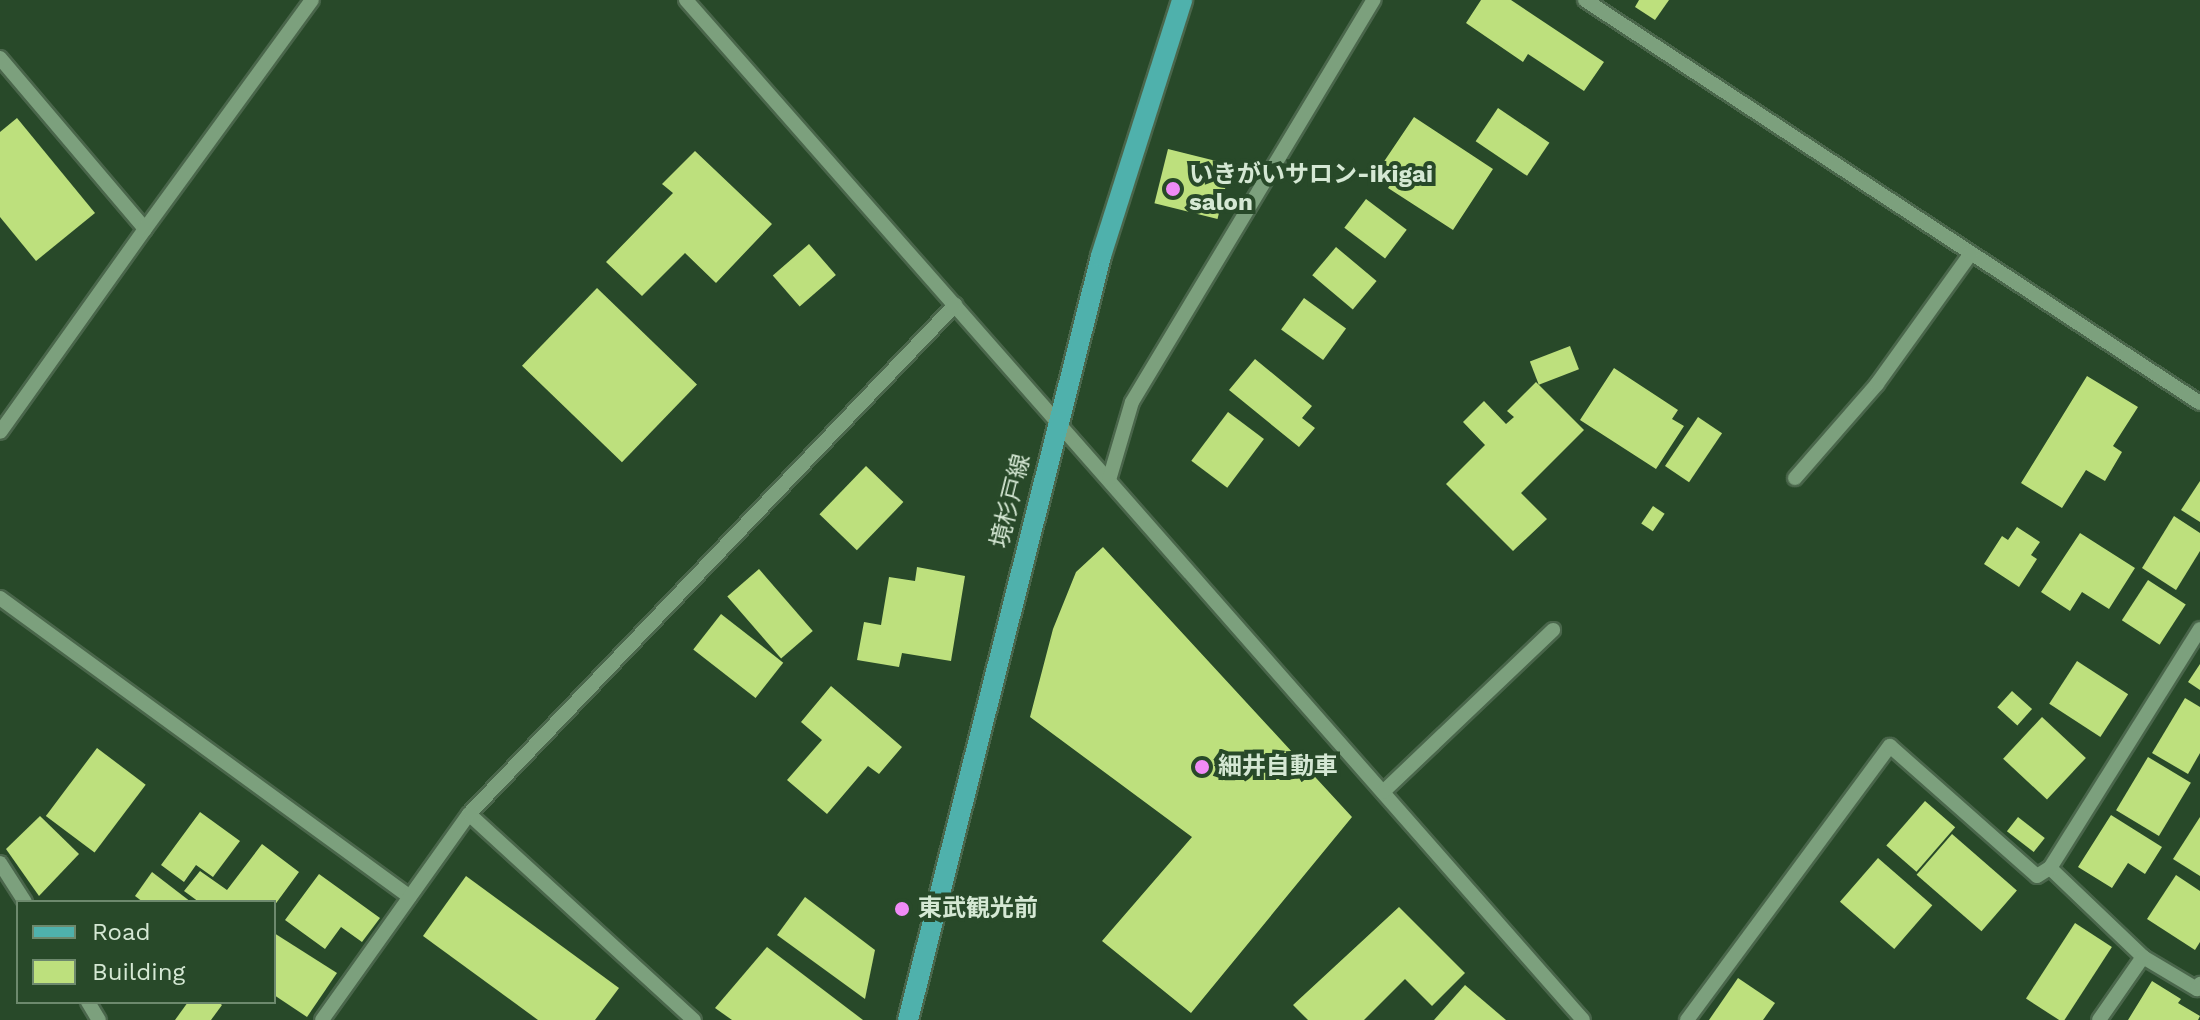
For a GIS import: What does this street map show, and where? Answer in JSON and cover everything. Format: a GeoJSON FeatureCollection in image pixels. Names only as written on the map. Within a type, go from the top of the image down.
{"type":"FeatureCollection","features":[{"type":"Feature","properties":{"kind":"main road","name":"境杉戸線"},"geometry":{"type":"LineString","coordinates":[[908,1020],[1058,422],[1134,141],[1182,0]]}},
{"type":"Feature","properties":{"kind":"street"},"geometry":{"type":"LineString","coordinates":[[0,432],[312,0]]}},
{"type":"Feature","properties":{"kind":"street"},"geometry":{"type":"LineString","coordinates":[[686,0],[1583,1020]]}},
{"type":"Feature","properties":{"kind":"street"},"geometry":{"type":"LineString","coordinates":[[1109,480],[1132,402],[1374,0]]}},
{"type":"Feature","properties":{"kind":"street"},"geometry":{"type":"LineString","coordinates":[[1585,0],[2200,403]]}},
{"type":"Feature","properties":{"kind":"street"},"geometry":{"type":"LineString","coordinates":[[0,58],[145,229]]}},
{"type":"Feature","properties":{"kind":"street"},"geometry":{"type":"LineString","coordinates":[[1795,478],[1877,384],[1971,253]]}},
{"type":"Feature","properties":{"kind":"street"},"geometry":{"type":"LineString","coordinates":[[322,1020],[469,814],[955,305]]}},
{"type":"Feature","properties":{"kind":"street"},"geometry":{"type":"LineString","coordinates":[[0,598],[410,897]]}},
{"type":"Feature","properties":{"kind":"street"},"geometry":{"type":"LineString","coordinates":[[1687,1020],[1890,746],[2037,876],[2050,868],[2200,629]]}},
{"type":"Feature","properties":{"kind":"street"},"geometry":{"type":"LineString","coordinates":[[1383,792],[1553,630]]}},
{"type":"Feature","properties":{"kind":"street"},"geometry":{"type":"LineString","coordinates":[[469,814],[694,1020]]}},
{"type":"Feature","properties":{"kind":"street"},"geometry":{"type":"LineString","coordinates":[[0,863],[6,888],[22,900]]}},
{"type":"Feature","properties":{"kind":"street"},"geometry":{"type":"LineString","coordinates":[[2050,868],[2143,957],[2197,989],[2200,984]]}},
{"type":"Feature","properties":{"kind":"street"},"geometry":{"type":"LineString","coordinates":[[2099,1020],[2143,957]]}},
{"type":"Feature","properties":{"kind":"building"},"geometry":{"type":"Polygon","coordinates":[[[1481,0],[1511,0],[1604,62],[1584,91],[1528,54],[1523,62],[1466,23],[1481,0]]]}},
{"type":"Feature","properties":{"kind":"building"},"geometry":{"type":"Polygon","coordinates":[[[1639,0],[1669,0],[1655,20],[1635,7],[1639,0]]]}},
{"type":"Feature","properties":{"kind":"building"},"geometry":{"type":"Polygon","coordinates":[[[1498,108],[1549,143],[1527,176],[1476,141],[1498,108]]]}},
{"type":"Feature","properties":{"kind":"building"},"geometry":{"type":"Polygon","coordinates":[[[1414,117],[1493,169],[1453,230],[1388,188],[1398,173],[1383,163],[1414,117]]]}},
{"type":"Feature","properties":{"kind":"building"},"geometry":{"type":"Polygon","coordinates":[[[17,118],[95,213],[36,261],[0,217],[0,132],[17,118]]]}},
{"type":"Feature","properties":{"kind":"building"},"geometry":{"type":"Polygon","coordinates":[[[1168,149],[1231,165],[1218,219],[1154,203],[1168,149]]]}},
{"type":"Feature","properties":{"kind":"building"},"geometry":{"type":"Polygon","coordinates":[[[695,151],[772,224],[716,283],[685,253],[642,296],[606,262],[673,193],[662,184],[695,151]]]}},
{"type":"Feature","properties":{"kind":"building"},"geometry":{"type":"Polygon","coordinates":[[[1366,199],[1407,230],[1385,258],[1344,228],[1366,199]]]}},
{"type":"Feature","properties":{"kind":"building"},"geometry":{"type":"Polygon","coordinates":[[[809,244],[836,275],[800,306],[773,275],[809,244]]]}},
{"type":"Feature","properties":{"kind":"building"},"geometry":{"type":"Polygon","coordinates":[[[1336,247],[1377,281],[1353,309],[1312,275],[1336,247]]]}},
{"type":"Feature","properties":{"kind":"building"},"geometry":{"type":"Polygon","coordinates":[[[597,288],[697,385],[622,462],[522,366],[597,288]]]}},
{"type":"Feature","properties":{"kind":"building"},"geometry":{"type":"Polygon","coordinates":[[[1304,298],[1346,329],[1323,360],[1281,330],[1304,298]]]}},
{"type":"Feature","properties":{"kind":"building"},"geometry":{"type":"Polygon","coordinates":[[[1570,346],[1579,369],[1539,385],[1530,361],[1570,346]]]}},
{"type":"Feature","properties":{"kind":"building"},"geometry":{"type":"Polygon","coordinates":[[[1255,359],[1312,406],[1302,418],[1315,428],[1299,447],[1229,390],[1255,359]]]}},
{"type":"Feature","properties":{"kind":"building"},"geometry":{"type":"Polygon","coordinates":[[[1614,368],[1678,410],[1672,419],[1684,426],[1656,469],[1580,420],[1614,368]]]}},
{"type":"Feature","properties":{"kind":"building"},"geometry":{"type":"Polygon","coordinates":[[[2087,376],[2138,407],[2113,446],[2122,452],[2105,481],[2086,470],[2062,508],[2021,483],[2087,376]]]}},
{"type":"Feature","properties":{"kind":"building"},"geometry":{"type":"Polygon","coordinates":[[[1536,382],[1584,430],[1521,493],[1547,519],[1513,551],[1446,484],[1485,445],[1463,422],[1484,401],[1506,424],[1514,417],[1507,411],[1536,382]]]}},
{"type":"Feature","properties":{"kind":"building"},"geometry":{"type":"Polygon","coordinates":[[[1228,412],[1264,439],[1227,488],[1191,461],[1228,412]]]}},
{"type":"Feature","properties":{"kind":"building"},"geometry":{"type":"Polygon","coordinates":[[[1698,417],[1722,433],[1689,482],[1665,466],[1698,417]]]}},
{"type":"Feature","properties":{"kind":"building"},"geometry":{"type":"Polygon","coordinates":[[[866,466],[903,502],[857,550],[819,514],[866,466]]]}},
{"type":"Feature","properties":{"kind":"building"},"geometry":{"type":"Polygon","coordinates":[[[2200,481],[2200,522],[2181,510],[2200,481]]]}},
{"type":"Feature","properties":{"kind":"building"},"geometry":{"type":"Polygon","coordinates":[[[1653,506],[1665,514],[1653,531],[1641,523],[1653,506]]]}},
{"type":"Feature","properties":{"kind":"building"},"geometry":{"type":"Polygon","coordinates":[[[2174,516],[2200,533],[2200,551],[2176,590],[2142,568],[2174,516]]]}},
{"type":"Feature","properties":{"kind":"building"},"geometry":{"type":"Polygon","coordinates":[[[2017,527],[2040,542],[2031,555],[2037,559],[2019,587],[1984,564],[2002,536],[2008,540],[2017,527]]]}},
{"type":"Feature","properties":{"kind":"building"},"geometry":{"type":"Polygon","coordinates":[[[2080,533],[2135,568],[2109,609],[2082,592],[2070,611],[2041,592],[2080,533]]]}},
{"type":"Feature","properties":{"kind":"building","name":"細井自動車"},"geometry":{"type":"Polygon","coordinates":[[[1103,547],[1352,817],[1191,1013],[1102,941],[1192,837],[1030,717],[1053,629],[1076,572],[1103,547]]]}},
{"type":"Feature","properties":{"kind":"building"},"geometry":{"type":"Polygon","coordinates":[[[917,567],[965,576],[951,661],[902,653],[899,667],[857,660],[864,622],[881,625],[889,577],[915,581],[917,567]]]}},
{"type":"Feature","properties":{"kind":"building"},"geometry":{"type":"Polygon","coordinates":[[[759,569],[813,631],[781,658],[727,597],[759,569]]]}},
{"type":"Feature","properties":{"kind":"building"},"geometry":{"type":"Polygon","coordinates":[[[2148,580],[2186,605],[2160,645],[2122,620],[2148,580]]]}},
{"type":"Feature","properties":{"kind":"building"},"geometry":{"type":"Polygon","coordinates":[[[721,614],[783,663],[756,698],[693,649],[721,614]]]}},
{"type":"Feature","properties":{"kind":"building"},"geometry":{"type":"Polygon","coordinates":[[[2077,661],[2128,694],[2100,737],[2049,704],[2077,661]]]}},
{"type":"Feature","properties":{"kind":"building"},"geometry":{"type":"Polygon","coordinates":[[[2200,664],[2200,690],[2188,682],[2200,664]]]}},
{"type":"Feature","properties":{"kind":"building"},"geometry":{"type":"Polygon","coordinates":[[[831,686],[902,747],[879,774],[868,766],[827,814],[787,780],[822,740],[801,722],[831,686]]]}},
{"type":"Feature","properties":{"kind":"building"},"geometry":{"type":"Polygon","coordinates":[[[2012,691],[2032,709],[2017,725],[1997,707],[2012,691]]]}},
{"type":"Feature","properties":{"kind":"building"},"geometry":{"type":"Polygon","coordinates":[[[2185,698],[2200,707],[2200,753],[2188,774],[2152,753],[2185,698]]]}},
{"type":"Feature","properties":{"kind":"building"},"geometry":{"type":"Polygon","coordinates":[[[2042,717],[2086,758],[2047,800],[2003,759],[2042,717]]]}},
{"type":"Feature","properties":{"kind":"building"},"geometry":{"type":"Polygon","coordinates":[[[97,748],[146,785],[95,853],[46,816],[97,748]]]}},
{"type":"Feature","properties":{"kind":"building"},"geometry":{"type":"Polygon","coordinates":[[[2148,757],[2191,783],[2159,836],[2116,810],[2148,757]]]}},
{"type":"Feature","properties":{"kind":"building"},"geometry":{"type":"Polygon","coordinates":[[[1925,801],[1955,827],[1916,872],[1886,846],[1925,801]]]}},
{"type":"Feature","properties":{"kind":"building"},"geometry":{"type":"Polygon","coordinates":[[[200,812],[240,841],[213,877],[196,865],[184,882],[161,865],[200,812]]]}},
{"type":"Feature","properties":{"kind":"building"},"geometry":{"type":"Polygon","coordinates":[[[2111,815],[2162,847],[2145,874],[2128,863],[2112,888],[2078,867],[2111,815]]]}},
{"type":"Feature","properties":{"kind":"building"},"geometry":{"type":"Polygon","coordinates":[[[40,816],[79,854],[39,896],[6,849],[40,816]]]}},
{"type":"Feature","properties":{"kind":"building"},"geometry":{"type":"Polygon","coordinates":[[[2018,817],[2045,838],[2034,852],[2007,831],[2018,817]]]}},
{"type":"Feature","properties":{"kind":"building"},"geometry":{"type":"Polygon","coordinates":[[[2200,817],[2200,876],[2173,859],[2200,817]]]}},
{"type":"Feature","properties":{"kind":"building"},"geometry":{"type":"Polygon","coordinates":[[[1952,834],[2017,890],[1981,931],[1917,875],[1952,834]]]}},
{"type":"Feature","properties":{"kind":"building"},"geometry":{"type":"Polygon","coordinates":[[[262,844],[299,872],[276,903],[276,900],[196,900],[184,891],[200,871],[227,890],[262,844]]]}},
{"type":"Feature","properties":{"kind":"building"},"geometry":{"type":"Polygon","coordinates":[[[1878,858],[1932,905],[1894,949],[1840,902],[1878,858]]]}},
{"type":"Feature","properties":{"kind":"building"},"geometry":{"type":"Polygon","coordinates":[[[152,872],[188,900],[140,900],[135,896],[152,872]]]}},
{"type":"Feature","properties":{"kind":"building"},"geometry":{"type":"Polygon","coordinates":[[[319,874],[380,918],[362,942],[341,927],[325,949],[285,920],[319,874]]]}},
{"type":"Feature","properties":{"kind":"building"},"geometry":{"type":"Polygon","coordinates":[[[2176,875],[2200,891],[2200,942],[2195,950],[2147,919],[2176,875]]]}},
{"type":"Feature","properties":{"kind":"building"},"geometry":{"type":"Polygon","coordinates":[[[466,876],[619,988],[595,1020],[538,1020],[423,936],[466,876]]]}},
{"type":"Feature","properties":{"kind":"building"},"geometry":{"type":"Polygon","coordinates":[[[805,897],[875,950],[865,999],[777,935],[805,897]]]}},
{"type":"Feature","properties":{"kind":"building"},"geometry":{"type":"Polygon","coordinates":[[[1399,907],[1465,973],[1432,1006],[1405,979],[1364,1020],[1308,1020],[1293,1005],[1399,907]]]}},
{"type":"Feature","properties":{"kind":"building"},"geometry":{"type":"Polygon","coordinates":[[[2075,923],[2112,947],[2064,1020],[2059,1020],[2026,998],[2075,923]]]}},
{"type":"Feature","properties":{"kind":"building"},"geometry":{"type":"Polygon","coordinates":[[[276,934],[337,973],[307,1017],[276,996],[276,934]]]}},
{"type":"Feature","properties":{"kind":"building"},"geometry":{"type":"Polygon","coordinates":[[[767,947],[863,1020],[732,1020],[715,1008],[767,947]]]}},
{"type":"Feature","properties":{"kind":"building"},"geometry":{"type":"Polygon","coordinates":[[[1738,978],[1775,1003],[1763,1020],[1709,1020],[1738,978]]]}},
{"type":"Feature","properties":{"kind":"building"},"geometry":{"type":"Polygon","coordinates":[[[2152,981],[2181,999],[2178,1003],[2200,1016],[2198,1020],[2128,1020],[2152,981]]]}},
{"type":"Feature","properties":{"kind":"building"},"geometry":{"type":"Polygon","coordinates":[[[1465,985],[1506,1020],[1434,1020],[1465,985]]]}},
{"type":"Feature","properties":{"kind":"building"},"geometry":{"type":"Polygon","coordinates":[[[187,1004],[222,1005],[211,1020],[175,1020],[187,1004]]]}},
{"type":"Feature","properties":{"kind":"place","name":"いきがいサロン-ikigai salon"},"geometry":{"type":"Point","coordinates":[1173,189]}},
{"type":"Feature","properties":{"kind":"place","name":"細井自動車"},"geometry":{"type":"Point","coordinates":[1202,767]}},
{"type":"Feature","properties":{"kind":"place","name":"東武観光前"},"geometry":{"type":"Point","coordinates":[902,909]}}]}
